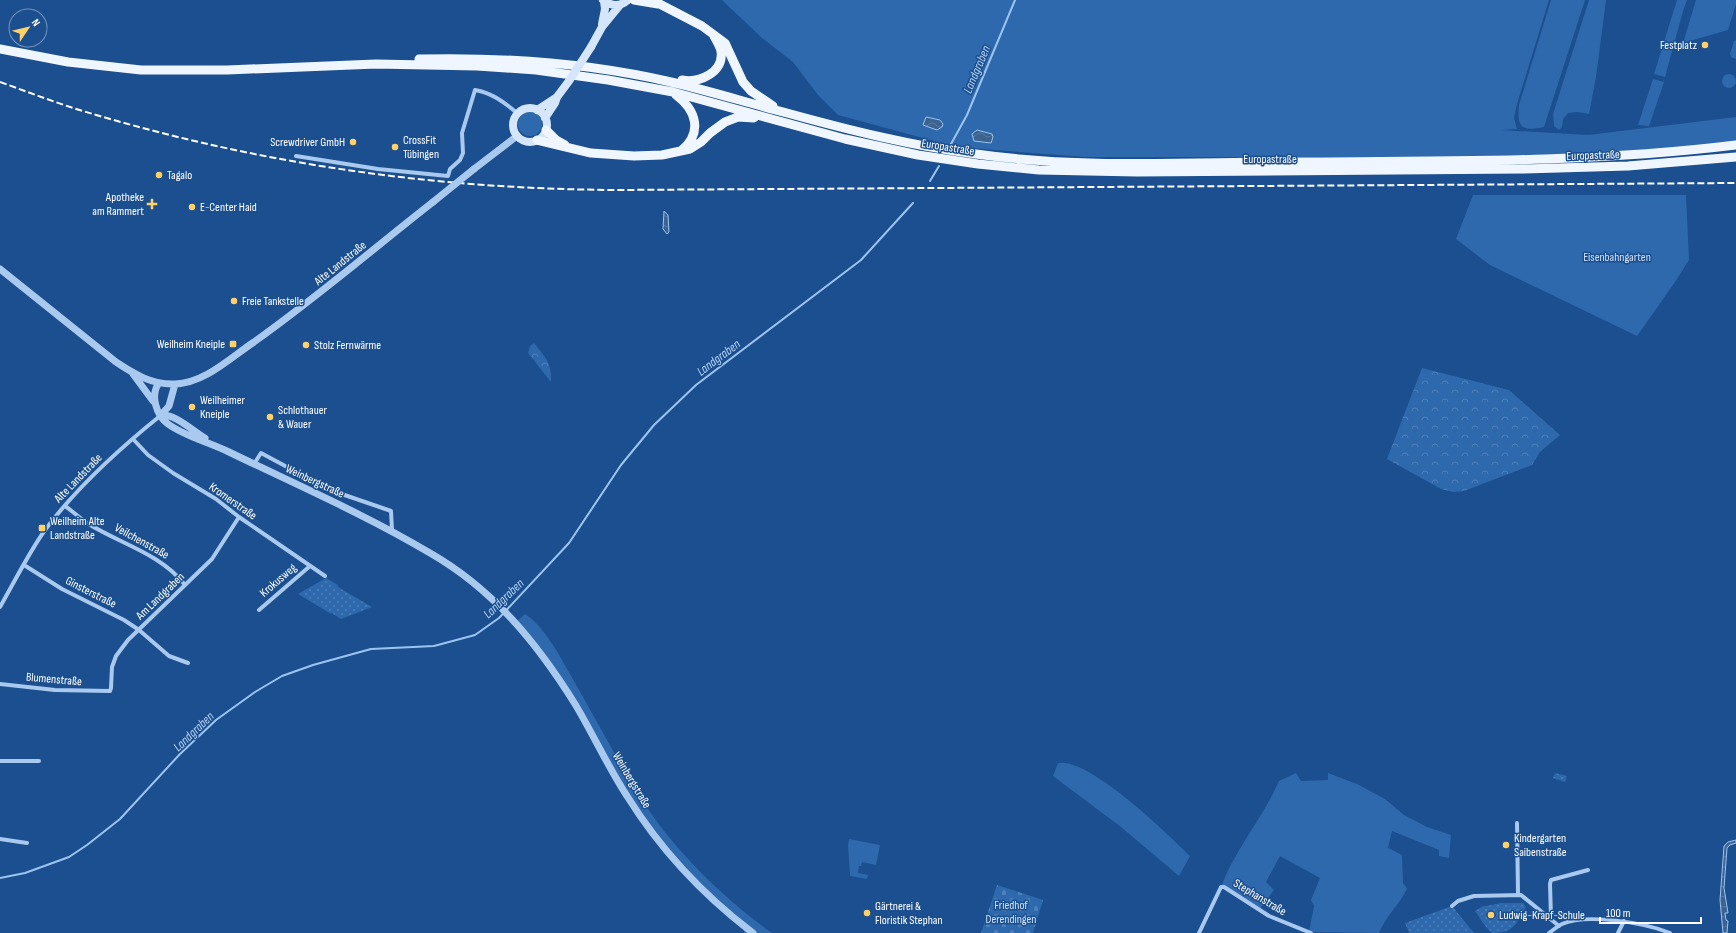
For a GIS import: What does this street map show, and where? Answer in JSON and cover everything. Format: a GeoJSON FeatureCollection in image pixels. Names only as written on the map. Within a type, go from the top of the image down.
{"type":"FeatureCollection","features":[{"type":"Feature","properties":{"kind":"main road"},"geometry":{"type":"LineString","coordinates":[[603,0],[611,5],[633,0],[655,2],[713,33],[725,44],[743,82],[763,100],[784,113]]}},
{"type":"Feature","properties":{"kind":"main road"},"geometry":{"type":"LineString","coordinates":[[602,27],[605,9],[603,0]]}},
{"type":"Feature","properties":{"kind":"main road"},"geometry":{"type":"LineString","coordinates":[[537,110],[557,97],[570,81],[602,27],[625,2]]}},
{"type":"Feature","properties":{"kind":"main road"},"geometry":{"type":"LineString","coordinates":[[667,81],[674,79],[690,81],[702,80],[712,73],[720,58],[721,50],[713,33]]}},
{"type":"Feature","properties":{"kind":"main road"},"geometry":{"type":"LineString","coordinates":[[0,50],[68,62],[141,70],[227,70],[376,64],[477,66],[536,70],[608,80],[673,92],[771,118]]}},
{"type":"Feature","properties":{"kind":"main road"},"geometry":{"type":"LineString","coordinates":[[376,64],[409,60],[501,59],[608,71],[667,81],[718,93],[784,113]]}},
{"type":"Feature","properties":{"kind":"main road"},"geometry":{"type":"LineString","coordinates":[[673,92],[685,102],[691,111],[695,130],[693,138],[679,153]]}},
{"type":"Feature","properties":{"kind":"main road"},"geometry":{"type":"LineString","coordinates":[[537,140],[546,130],[545,118],[555,103],[557,97]]}},
{"type":"Feature","properties":{"kind":"main road"},"geometry":{"type":"LineString","coordinates":[[545,118],[537,110],[525,108],[517,113],[514,118],[514,131],[517,136],[526,141],[537,140],[591,153],[634,156],[679,153],[690,149],[725,122],[738,117],[771,118]]}},
{"type":"Feature","properties":{"kind":"main road","name":"Europastraße"},"geometry":{"type":"LineString","coordinates":[[784,113],[910,144],[1006,158],[1068,162],[1442,161],[1589,158],[1736,145]]}},
{"type":"Feature","properties":{"kind":"main road","name":"Europastraße"},"geometry":{"type":"LineString","coordinates":[[771,118],[871,145],[946,160],[1024,169],[1137,172],[1559,169],[1628,166],[1736,157]]}},
{"type":"Feature","properties":{"kind":"main road"},"geometry":{"type":"LineString","coordinates":[[546,130],[556,140],[571,149]]}},
{"type":"Feature","properties":{"kind":"street"},"geometry":{"type":"LineString","coordinates":[[296,156],[404,172],[448,176],[450,169],[460,160],[463,153],[462,133],[475,90],[490,94],[517,113]]}},
{"type":"Feature","properties":{"kind":"street","name":"Alte Landstraße"},"geometry":{"type":"LineString","coordinates":[[133,374],[143,379],[159,383],[176,384],[206,375],[316,296],[517,136]]}},
{"type":"Feature","properties":{"kind":"street"},"geometry":{"type":"LineString","coordinates":[[0,270],[133,374],[155,403]]}},
{"type":"Feature","properties":{"kind":"street"},"geometry":{"type":"LineString","coordinates":[[159,383],[154,394],[155,403],[160,416],[167,424],[187,435],[218,447]]}},
{"type":"Feature","properties":{"kind":"street","name":"Alte Landstraße"},"geometry":{"type":"LineString","coordinates":[[0,607],[45,531],[65,506],[169,406],[176,384]]}},
{"type":"Feature","properties":{"kind":"street"},"geometry":{"type":"LineString","coordinates":[[169,406],[173,417]]}},
{"type":"Feature","properties":{"kind":"street"},"geometry":{"type":"LineString","coordinates":[[160,416],[166,414],[173,417],[218,447]]}},
{"type":"Feature","properties":{"kind":"street","name":"Kromerstraße"},"geometry":{"type":"LineString","coordinates":[[133,439],[148,455],[173,473],[216,499],[238,517],[325,576]]}},
{"type":"Feature","properties":{"kind":"street","name":"Weinbergstraße"},"geometry":{"type":"LineString","coordinates":[[218,447],[392,530],[449,564],[475,583],[498,603],[514,620],[556,675],[575,705],[627,796],[649,828],[674,860],[699,887],[752,933]]}},
{"type":"Feature","properties":{"kind":"street"},"geometry":{"type":"LineString","coordinates":[[254,464],[261,453],[330,490],[391,511],[392,530]]}},
{"type":"Feature","properties":{"kind":"street","name":"Veilchenstraße"},"geometry":{"type":"LineString","coordinates":[[65,506],[88,523],[159,561],[176,574],[185,585]]}},
{"type":"Feature","properties":{"kind":"street","name":"Am Landgraben"},"geometry":{"type":"LineString","coordinates":[[106,692],[110,691],[111,688],[112,667],[116,656],[128,640],[212,559],[238,517]]}},
{"type":"Feature","properties":{"kind":"street","name":"Ginsterstraße"},"geometry":{"type":"LineString","coordinates":[[24,565],[62,589],[124,620],[139,630],[169,656],[188,663]]}},
{"type":"Feature","properties":{"kind":"street","name":"Krokusweg"},"geometry":{"type":"LineString","coordinates":[[260,610],[310,566]]}},
{"type":"Feature","properties":{"kind":"street","name":"Blumenstraße"},"geometry":{"type":"LineString","coordinates":[[0,684],[55,690],[106,692]]}},
{"type":"Feature","properties":{"kind":"street"},"geometry":{"type":"LineString","coordinates":[[0,761],[39,761]]}},
{"type":"Feature","properties":{"kind":"street"},"geometry":{"type":"LineString","coordinates":[[1517,824],[1518,894]]}},
{"type":"Feature","properties":{"kind":"street"},"geometry":{"type":"LineString","coordinates":[[0,839],[27,843]]}},
{"type":"Feature","properties":{"kind":"street"},"geometry":{"type":"LineString","coordinates":[[1550,918],[1551,880],[1588,870]]}},
{"type":"Feature","properties":{"kind":"street","name":"Stephanstraße"},"geometry":{"type":"LineString","coordinates":[[1198,933],[1221,887],[1224,887],[1273,918],[1311,933]]}},
{"type":"Feature","properties":{"kind":"street"},"geometry":{"type":"LineString","coordinates":[[1452,906],[1458,901],[1474,896],[1518,894],[1525,897],[1559,926]]}},
{"type":"Feature","properties":{"kind":"street"},"geometry":{"type":"LineString","coordinates":[[1549,933],[1559,926],[1576,921],[1624,921],[1649,926],[1670,933]]}},
{"type":"Feature","properties":{"kind":"street"},"geometry":{"type":"LineString","coordinates":[[1618,933],[1624,921]]}},
{"type":"Feature","properties":{"kind":"green space"},"geometry":{"type":"Polygon","coordinates":[[[722,0],[1549,0],[1517,104],[1514,118],[1517,129],[1501,130],[1588,135],[1736,117],[1736,142],[1677,148],[1531,156],[1440,157],[1084,157],[956,147],[838,115],[818,95],[793,62],[762,38],[722,0]]]}},
{"type":"Feature","properties":{"kind":"green space"},"geometry":{"type":"Polygon","coordinates":[[[1551,0],[1585,0],[1544,127],[1530,129],[1525,128],[1520,123],[1519,105],[1551,0]]]}},
{"type":"Feature","properties":{"kind":"green space"},"geometry":{"type":"Polygon","coordinates":[[[1589,0],[1606,0],[1596,77],[1589,114],[1577,112],[1568,113],[1563,119],[1562,127],[1559,130],[1554,126],[1553,114],[1589,0]]]}},
{"type":"Feature","properties":{"kind":"green space"},"geometry":{"type":"Polygon","coordinates":[[[1677,0],[1687,0],[1665,77],[1654,74],[1677,0]]]}},
{"type":"Feature","properties":{"kind":"green space"},"geometry":{"type":"Polygon","coordinates":[[[1696,0],[1736,0],[1736,4],[1728,30],[1683,43],[1696,0]]]}},
{"type":"Feature","properties":{"kind":"green space"},"geometry":{"type":"Polygon","coordinates":[[[1736,40],[1736,59],[1731,57],[1730,54],[1734,41],[1736,40]]]}},
{"type":"Feature","properties":{"kind":"green space"},"geometry":{"type":"Polygon","coordinates":[[[1729,74],[1734,76],[1736,81],[1734,86],[1729,88],[1724,86],[1722,81],[1724,76],[1729,74]]]}},
{"type":"Feature","properties":{"kind":"green space"},"geometry":{"type":"Polygon","coordinates":[[[1653,79],[1664,82],[1649,126],[1638,125],[1653,79]]]}},
{"type":"Feature","properties":{"kind":"green space"},"geometry":{"type":"Polygon","coordinates":[[[525,112],[535,112],[542,119],[542,129],[535,136],[525,136],[518,129],[518,119],[525,112]]]}},
{"type":"Feature","properties":{"kind":"green space","name":"Eisenbahngarten"},"geometry":{"type":"Polygon","coordinates":[[[1473,195],[1686,195],[1689,260],[1637,336],[1490,265],[1456,239],[1473,195]]]}},
{"type":"Feature","properties":{"kind":"green space"},"geometry":{"type":"Polygon","coordinates":[[[534,343],[549,365],[551,382],[528,353],[530,346],[534,343]]]}},
{"type":"Feature","properties":{"kind":"green space"},"geometry":{"type":"Polygon","coordinates":[[[1422,368],[1509,390],[1560,435],[1540,452],[1532,465],[1464,491],[1453,492],[1441,489],[1387,459],[1422,368]]]}},
{"type":"Feature","properties":{"kind":"green space"},"geometry":{"type":"Polygon","coordinates":[[[326,578],[338,585],[331,614],[298,594],[326,578]]]}},
{"type":"Feature","properties":{"kind":"green space"},"geometry":{"type":"Polygon","coordinates":[[[326,580],[372,607],[341,619],[302,594],[326,580]]]}},
{"type":"Feature","properties":{"kind":"green space"},"geometry":{"type":"Polygon","coordinates":[[[525,614],[545,633],[556,650],[628,776],[660,826],[689,860],[721,892],[772,933],[744,933],[744,927],[724,909],[649,828],[575,705],[516,622],[525,614]]]}},
{"type":"Feature","properties":{"kind":"green space"},"geometry":{"type":"Polygon","coordinates":[[[1058,763],[1072,764],[1089,772],[1108,784],[1147,815],[1190,856],[1179,876],[1121,827],[1053,776],[1058,763]]]}},
{"type":"Feature","properties":{"kind":"green space"},"geometry":{"type":"Polygon","coordinates":[[[1296,773],[1301,781],[1328,780],[1328,773],[1357,784],[1385,799],[1404,815],[1427,827],[1451,835],[1449,858],[1439,856],[1439,850],[1392,831],[1388,848],[1402,855],[1403,883],[1407,889],[1385,921],[1379,933],[1309,932],[1314,906],[1311,900],[1320,878],[1280,856],[1266,882],[1274,890],[1259,910],[1221,887],[1241,847],[1265,808],[1279,781],[1296,773]]]}},
{"type":"Feature","properties":{"kind":"green space"},"geometry":{"type":"Polygon","coordinates":[[[1555,773],[1567,776],[1565,782],[1553,778],[1555,773]]]}},
{"type":"Feature","properties":{"kind":"green space"},"geometry":{"type":"Polygon","coordinates":[[[849,839],[880,845],[876,865],[862,862],[861,866],[859,866],[858,873],[868,875],[867,879],[850,876],[849,839]]]}},
{"type":"Feature","properties":{"kind":"green space","name":"Friedhof Derendingen"},"geometry":{"type":"Polygon","coordinates":[[[997,885],[1043,900],[1033,933],[981,933],[997,885]]]}},
{"type":"Feature","properties":{"kind":"green space"},"geometry":{"type":"Polygon","coordinates":[[[1501,903],[1523,903],[1526,907],[1514,926],[1499,933],[1492,933],[1475,911],[1481,907],[1501,903]]]}},
{"type":"Feature","properties":{"kind":"green space"},"geometry":{"type":"Polygon","coordinates":[[[1452,906],[1474,933],[1409,933],[1405,923],[1452,906]]]}},
{"type":"Feature","properties":{"kind":"water"},"geometry":{"type":"Polygon","coordinates":[[[926,117],[940,120],[943,124],[942,127],[937,130],[923,125],[926,117]]]}},
{"type":"Feature","properties":{"kind":"water"},"geometry":{"type":"Polygon","coordinates":[[[977,130],[992,134],[993,137],[991,143],[974,141],[972,134],[977,130]]]}},
{"type":"Feature","properties":{"kind":"water"},"geometry":{"type":"Polygon","coordinates":[[[664,211],[668,215],[669,232],[667,234],[663,229],[664,211]]]}},
{"type":"Feature","properties":{"kind":"water"},"geometry":{"type":"Polygon","coordinates":[[[1736,840],[1736,843],[1727,848],[1724,888],[1728,913],[1725,913],[1726,920],[1728,921],[1727,933],[1723,933],[1720,900],[1724,846],[1728,842],[1736,840]]]}},
{"type":"Feature","properties":{"kind":"waterway","name":"Landgraben"},"geometry":{"type":"LineString","coordinates":[[951,144],[967,115],[1015,0]]}},
{"type":"Feature","properties":{"kind":"waterway","name":"Landgraben"},"geometry":{"type":"LineString","coordinates":[[930,181],[939,166]]}},
{"type":"Feature","properties":{"kind":"waterway","name":"Landgraben"},"geometry":{"type":"LineString","coordinates":[[0,878],[25,873],[69,857],[87,845],[120,819],[180,754],[216,720],[255,692],[282,676],[313,665],[371,649],[434,646],[475,635],[499,618],[569,543],[621,465],[654,425],[696,385],[861,260],[913,203]]}},
{"type":"Feature","properties":{"kind":"railway"},"geometry":{"type":"LineString","coordinates":[[0,82],[58,103],[158,132],[287,160],[352,171],[417,179],[550,189],[617,190],[1736,183]]}},
{"type":"Feature","properties":{"kind":"place","name":"Festplatz"},"geometry":{"type":"Point","coordinates":[1705,45]}},
{"type":"Feature","properties":{"kind":"place","name":"Screwdriver GmbH"},"geometry":{"type":"Point","coordinates":[353,142]}},
{"type":"Feature","properties":{"kind":"place","name":"CrossFit Tübingen"},"geometry":{"type":"Point","coordinates":[395,147]}},
{"type":"Feature","properties":{"kind":"place","name":"Tagalo"},"geometry":{"type":"Point","coordinates":[159,175]}},
{"type":"Feature","properties":{"kind":"place","name":"Apotheke am Rammert"},"geometry":{"type":"Point","coordinates":[152,204]}},
{"type":"Feature","properties":{"kind":"place","name":"E-Center Haid"},"geometry":{"type":"Point","coordinates":[192,207]}},
{"type":"Feature","properties":{"kind":"place","name":"Freie Tankstelle"},"geometry":{"type":"Point","coordinates":[234,301]}},
{"type":"Feature","properties":{"kind":"place","name":"Weilheim Kneiple"},"geometry":{"type":"Point","coordinates":[233,344]}},
{"type":"Feature","properties":{"kind":"place","name":"Stolz Fernwärme"},"geometry":{"type":"Point","coordinates":[306,345]}},
{"type":"Feature","properties":{"kind":"place","name":"Weilheimer Kneiple"},"geometry":{"type":"Point","coordinates":[192,407]}},
{"type":"Feature","properties":{"kind":"place","name":"Schlothauer & Wauer"},"geometry":{"type":"Point","coordinates":[270,417]}},
{"type":"Feature","properties":{"kind":"place","name":"Weilheim Alte Landstraße"},"geometry":{"type":"Point","coordinates":[42,528]}},
{"type":"Feature","properties":{"kind":"place","name":"Kindergarten Saibenstraße"},"geometry":{"type":"Point","coordinates":[1506,845]}},
{"type":"Feature","properties":{"kind":"place","name":"Gärtnerei & Floristik Stephan"},"geometry":{"type":"Point","coordinates":[867,913]}},
{"type":"Feature","properties":{"kind":"place","name":"Ludwig-Krapf-Schule"},"geometry":{"type":"Point","coordinates":[1491,915]}}]}
